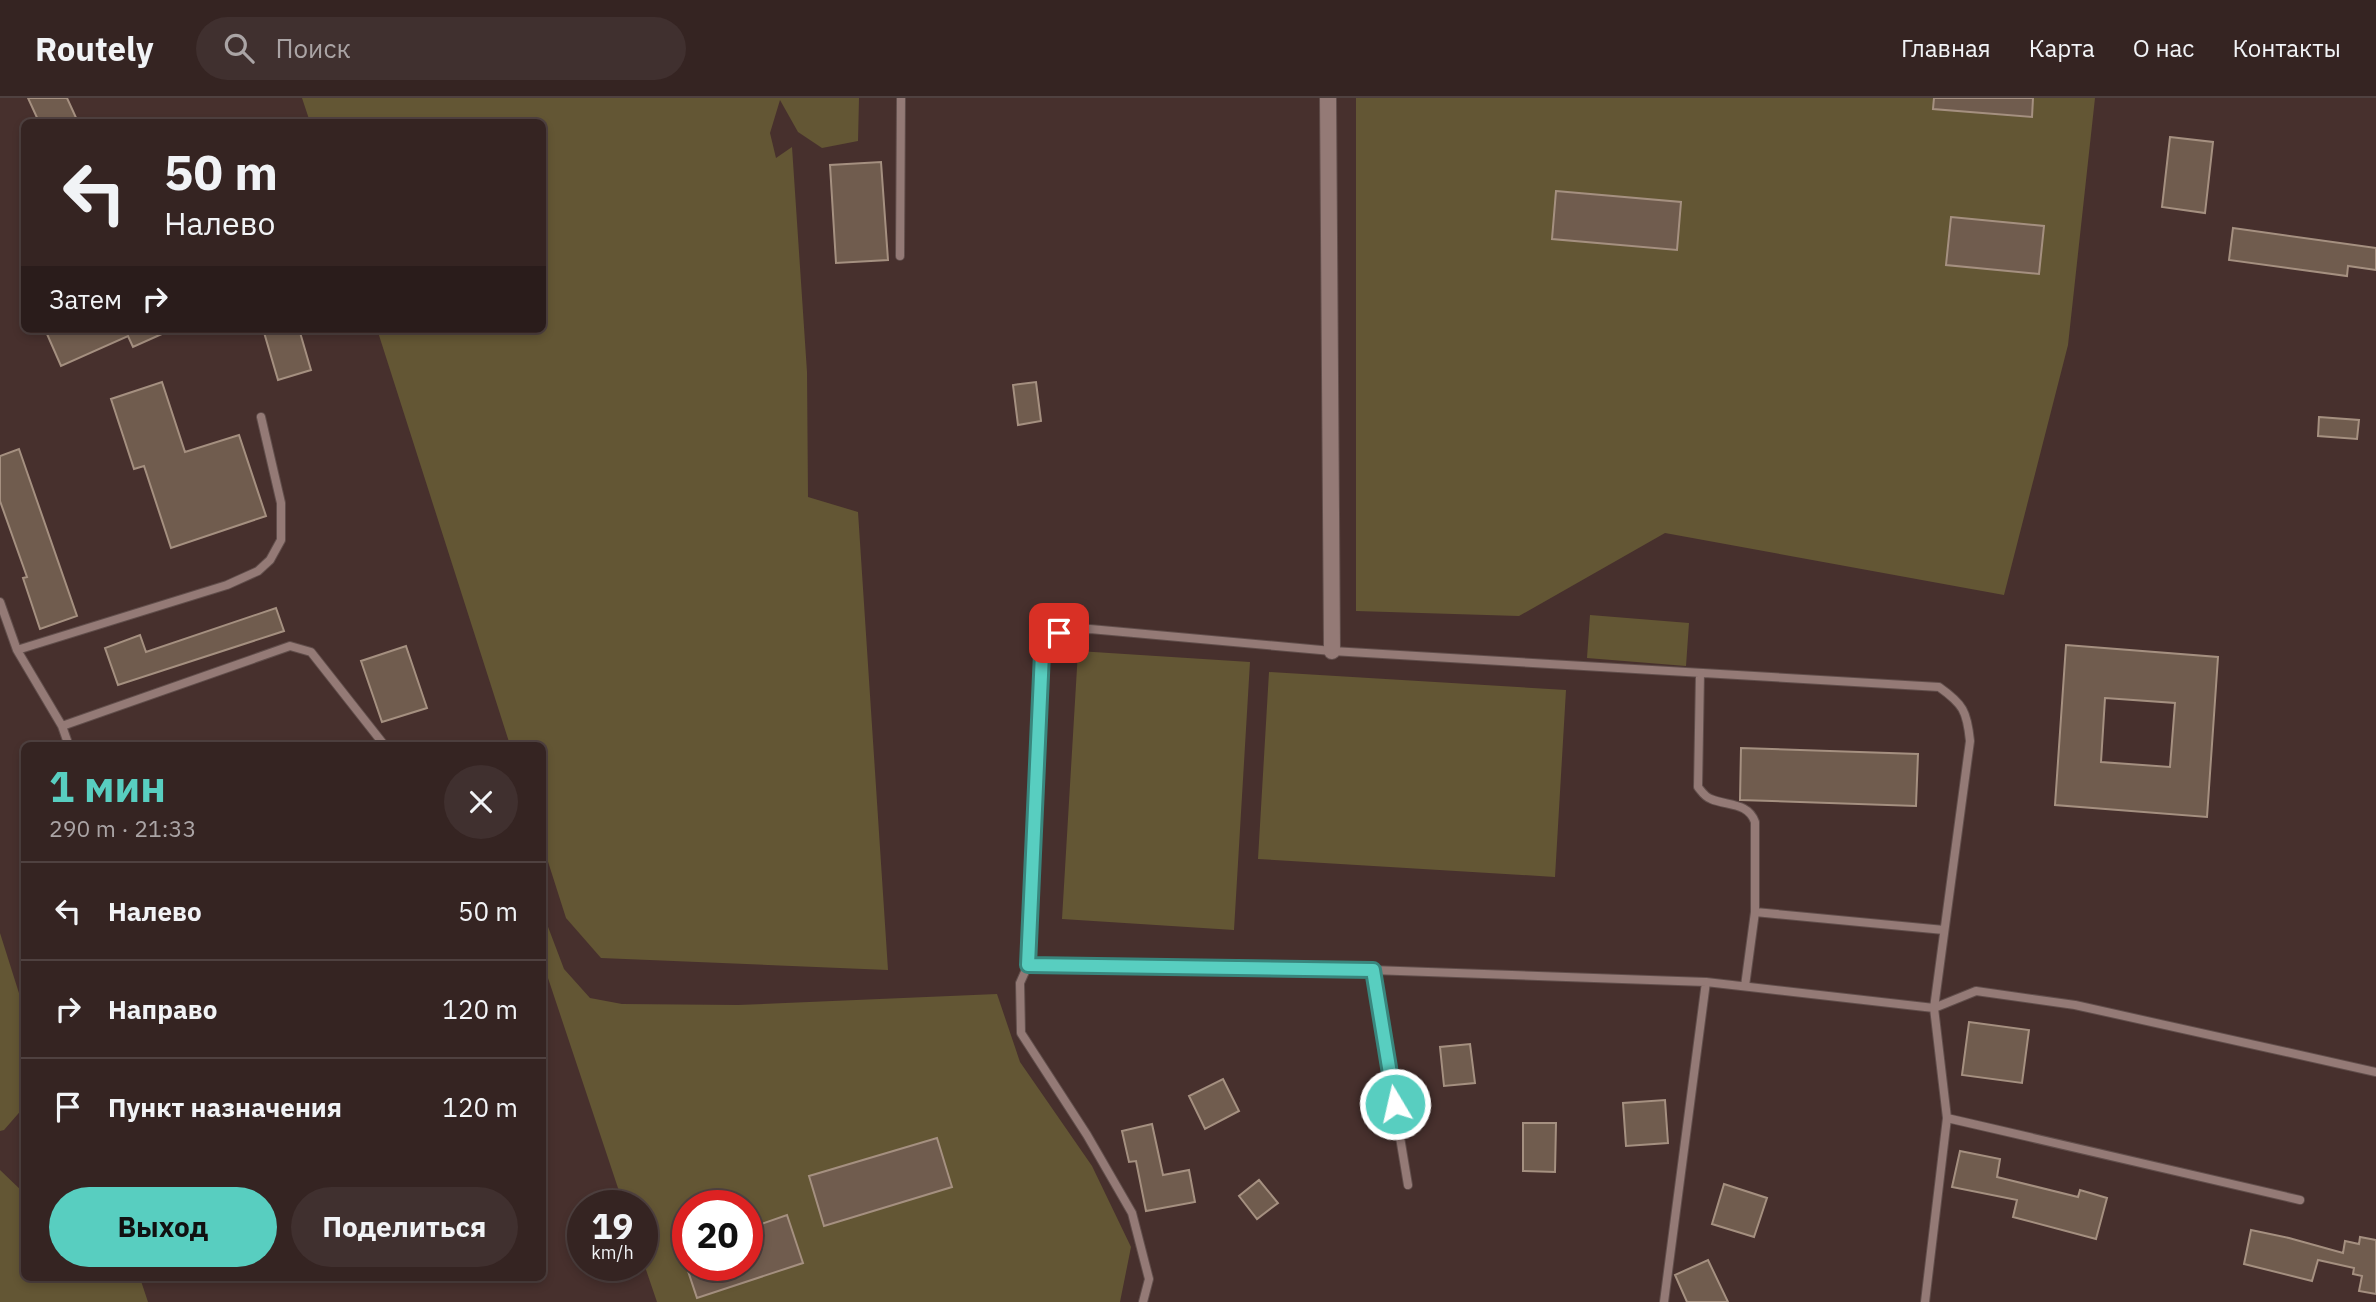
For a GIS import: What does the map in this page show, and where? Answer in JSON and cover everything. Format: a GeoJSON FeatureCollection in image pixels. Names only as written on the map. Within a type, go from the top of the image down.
{"type":"FeatureCollection","features":[{"type":"Feature","properties":{"kind":"street"},"geometry":{"type":"LineString","coordinates":[[1328,98],[1332,651]]}},
{"type":"Feature","properties":{"kind":"lane"},"geometry":{"type":"LineString","coordinates":[[900,256],[901,98]]}},
{"type":"Feature","properties":{"kind":"lane"},"geometry":{"type":"LineString","coordinates":[[17,650],[228,585],[258,571],[270,560],[282,540],[281,503],[261,417]]}},
{"type":"Feature","properties":{"kind":"lane"},"geometry":{"type":"LineString","coordinates":[[0,602],[17,650],[62,726],[68,742]]}},
{"type":"Feature","properties":{"kind":"lane"},"geometry":{"type":"LineString","coordinates":[[1143,1302],[1149,1279],[1132,1213],[1087,1135],[1021,1033],[1020,983],[1028,965],[1042,653],[1059,633],[1090,629],[1332,651],[1939,687],[1955,698],[1967,716],[1970,741],[1934,1008],[1947,1118],[1925,1302]]}},
{"type":"Feature","properties":{"kind":"lane"},"geometry":{"type":"LineString","coordinates":[[62,726],[290,646],[312,652],[382,742]]}},
{"type":"Feature","properties":{"kind":"lane"},"geometry":{"type":"LineString","coordinates":[[1700,673],[1698,787],[1707,798],[1740,805],[1752,814],[1755,822],[1755,912],[1745,986]]}},
{"type":"Feature","properties":{"kind":"lane"},"geometry":{"type":"LineString","coordinates":[[1755,912],[1944,930]]}},
{"type":"Feature","properties":{"kind":"lane"},"geometry":{"type":"LineString","coordinates":[[1028,965],[1373,970],[1706,982],[1934,1008],[1976,991],[2075,1005],[2376,1072]]}},
{"type":"Feature","properties":{"kind":"lane"},"geometry":{"type":"LineString","coordinates":[[1373,970],[1408,1185]]}},
{"type":"Feature","properties":{"kind":"lane"},"geometry":{"type":"LineString","coordinates":[[1664,1302],[1706,982]]}},
{"type":"Feature","properties":{"kind":"lane"},"geometry":{"type":"LineString","coordinates":[[1947,1118],[2300,1200]]}},
{"type":"Feature","properties":{"kind":"shaded area"},"geometry":{"type":"Polygon","coordinates":[[[302,98],[859,98],[858,141],[822,148],[798,132],[780,100],[770,133],[776,158],[792,147],[807,372],[808,497],[858,512],[888,970],[601,958],[566,918],[546,855],[546,742],[509,742],[378,333],[546,333],[546,119],[309,119],[302,98]]]}},
{"type":"Feature","properties":{"kind":"shaded area"},"geometry":{"type":"Polygon","coordinates":[[[1356,98],[2095,98],[2068,345],[2004,595],[1665,533],[1519,616],[1356,611],[1356,98]]]}},
{"type":"Feature","properties":{"kind":"shaded area"},"geometry":{"type":"Polygon","coordinates":[[[1590,615],[1689,623],[1686,666],[1587,658],[1590,615]]]}},
{"type":"Feature","properties":{"kind":"shaded area"},"geometry":{"type":"Polygon","coordinates":[[[1078,651],[1250,662],[1234,930],[1062,919],[1078,651]]]}},
{"type":"Feature","properties":{"kind":"shaded area"},"geometry":{"type":"Polygon","coordinates":[[[1269,672],[1566,690],[1555,877],[1258,859],[1269,672]]]}},
{"type":"Feature","properties":{"kind":"shaded area"},"geometry":{"type":"Polygon","coordinates":[[[546,922],[564,969],[590,998],[622,1004],[738,1005],[997,994],[1020,1062],[1092,1166],[1131,1247],[1120,1302],[657,1302],[650,1281],[658,1281],[658,1190],[619,1190],[546,972],[546,922]]]}},
{"type":"Feature","properties":{"kind":"shaded area"},"geometry":{"type":"Polygon","coordinates":[[[0,933],[21,1000],[21,1110],[0,1131],[0,933]]]}},
{"type":"Feature","properties":{"kind":"shaded area"},"geometry":{"type":"Polygon","coordinates":[[[0,1170],[21,1190],[21,1281],[141,1281],[148,1302],[0,1302],[0,1170]]]}},
{"type":"Feature","properties":{"kind":"building"},"geometry":{"type":"Polygon","coordinates":[[[28,98],[67,98],[77,119],[38,119],[28,98]]]}},
{"type":"Feature","properties":{"kind":"building"},"geometry":{"type":"Polygon","coordinates":[[[1934,98],[2033,98],[2032,117],[1933,109],[1934,98]]]}},
{"type":"Feature","properties":{"kind":"building"},"geometry":{"type":"Polygon","coordinates":[[[2170,137],[2213,142],[2205,213],[2162,207],[2170,137]]]}},
{"type":"Feature","properties":{"kind":"building"},"geometry":{"type":"Polygon","coordinates":[[[881,162],[888,260],[836,263],[830,165],[881,162]]]}},
{"type":"Feature","properties":{"kind":"building"},"geometry":{"type":"Polygon","coordinates":[[[1556,191],[1681,202],[1677,250],[1552,239],[1556,191]]]}},
{"type":"Feature","properties":{"kind":"building"},"geometry":{"type":"Polygon","coordinates":[[[1951,217],[2044,226],[2039,274],[1946,265],[1951,217]]]}},
{"type":"Feature","properties":{"kind":"building"},"geometry":{"type":"Polygon","coordinates":[[[2233,228],[2376,248],[2376,270],[2348,266],[2347,276],[2229,260],[2233,228]]]}},
{"type":"Feature","properties":{"kind":"building"},"geometry":{"type":"Polygon","coordinates":[[[164,333],[133,347],[128,336],[61,366],[47,334],[164,333]]]}},
{"type":"Feature","properties":{"kind":"building"},"geometry":{"type":"Polygon","coordinates":[[[264,333],[300,333],[311,370],[278,380],[264,333]]]}},
{"type":"Feature","properties":{"kind":"building"},"geometry":{"type":"Polygon","coordinates":[[[162,382],[185,452],[239,435],[266,516],[171,548],[144,466],[134,469],[111,399],[162,382]]]}},
{"type":"Feature","properties":{"kind":"building"},"geometry":{"type":"Polygon","coordinates":[[[1036,382],[1041,421],[1018,425],[1013,385],[1036,382]]]}},
{"type":"Feature","properties":{"kind":"building"},"geometry":{"type":"Polygon","coordinates":[[[2319,417],[2359,420],[2357,439],[2318,436],[2319,417]]]}},
{"type":"Feature","properties":{"kind":"building"},"geometry":{"type":"Polygon","coordinates":[[[19,449],[77,616],[40,629],[23,578],[27,577],[0,501],[0,456],[19,449]]]}},
{"type":"Feature","properties":{"kind":"building"},"geometry":{"type":"Polygon","coordinates":[[[276,608],[284,631],[118,685],[105,648],[140,635],[146,652],[276,608]]]}},
{"type":"Feature","properties":{"kind":"building"},"geometry":{"type":"Polygon","coordinates":[[[2066,645],[2218,657],[2207,817],[2055,805],[2066,645]],[[2105,698],[2101,762],[2170,767],[2175,703],[2105,698]]]}},
{"type":"Feature","properties":{"kind":"building"},"geometry":{"type":"Polygon","coordinates":[[[406,646],[427,708],[382,722],[361,661],[406,646]]]}},
{"type":"Feature","properties":{"kind":"building"},"geometry":{"type":"Polygon","coordinates":[[[1741,748],[1918,754],[1916,806],[1740,800],[1741,748]]]}},
{"type":"Feature","properties":{"kind":"building"},"geometry":{"type":"Polygon","coordinates":[[[1969,1022],[2029,1030],[2022,1083],[1962,1075],[1969,1022]]]}},
{"type":"Feature","properties":{"kind":"building"},"geometry":{"type":"Polygon","coordinates":[[[1470,1044],[1475,1083],[1444,1086],[1440,1047],[1470,1044]]]}},
{"type":"Feature","properties":{"kind":"building"},"geometry":{"type":"Polygon","coordinates":[[[1223,1079],[1239,1111],[1205,1129],[1189,1096],[1223,1079]]]}},
{"type":"Feature","properties":{"kind":"building"},"geometry":{"type":"Polygon","coordinates":[[[1665,1100],[1668,1143],[1626,1146],[1623,1103],[1665,1100]]]}},
{"type":"Feature","properties":{"kind":"building"},"geometry":{"type":"Polygon","coordinates":[[[1523,1123],[1556,1123],[1555,1172],[1523,1171],[1523,1123]]]}},
{"type":"Feature","properties":{"kind":"building"},"geometry":{"type":"Polygon","coordinates":[[[1152,1124],[1163,1175],[1189,1170],[1195,1202],[1146,1211],[1136,1161],[1129,1162],[1122,1131],[1152,1124]]]}},
{"type":"Feature","properties":{"kind":"building"},"geometry":{"type":"Polygon","coordinates":[[[937,1138],[952,1187],[824,1226],[809,1176],[937,1138]]]}},
{"type":"Feature","properties":{"kind":"building"},"geometry":{"type":"Polygon","coordinates":[[[1960,1151],[2000,1159],[1997,1177],[2078,1197],[2080,1190],[2107,1198],[2096,1239],[2013,1217],[2017,1200],[1952,1187],[1960,1151]]]}},
{"type":"Feature","properties":{"kind":"building"},"geometry":{"type":"Polygon","coordinates":[[[1259,1180],[1278,1203],[1257,1219],[1239,1196],[1259,1180]]]}},
{"type":"Feature","properties":{"kind":"building"},"geometry":{"type":"Polygon","coordinates":[[[1724,1184],[1767,1198],[1754,1237],[1712,1224],[1724,1184]]]}},
{"type":"Feature","properties":{"kind":"building"},"geometry":{"type":"Polygon","coordinates":[[[787,1215],[803,1263],[763,1276],[763,1223],[787,1215]]]}},
{"type":"Feature","properties":{"kind":"building"},"geometry":{"type":"Polygon","coordinates":[[[2251,1230],[2343,1253],[2345,1241],[2359,1244],[2360,1237],[2376,1240],[2376,1294],[2359,1291],[2362,1276],[2353,1274],[2354,1268],[2318,1260],[2312,1281],[2244,1264],[2251,1230]]]}},
{"type":"Feature","properties":{"kind":"building"},"geometry":{"type":"Polygon","coordinates":[[[1708,1260],[1728,1302],[1687,1302],[1675,1275],[1708,1260]]]}},
{"type":"Feature","properties":{"kind":"building"},"geometry":{"type":"Polygon","coordinates":[[[691,1281],[748,1281],[697,1298],[691,1281]]]}},
{"type":"Feature","properties":{"kind":"route"},"geometry":{"type":"LineString","coordinates":[[1059,633],[1042,653],[1028,965],[1373,970],[1395,1104]]}}]}
